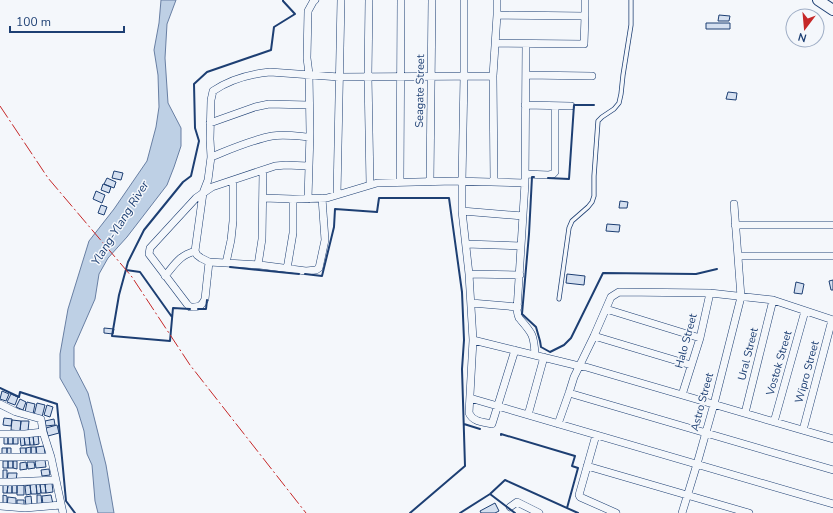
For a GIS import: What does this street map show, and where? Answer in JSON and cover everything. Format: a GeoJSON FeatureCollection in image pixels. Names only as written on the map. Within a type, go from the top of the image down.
{"type":"FeatureCollection","features":[{"type":"Feature","properties":{"kind":"street"},"geometry":{"type":"LineString","coordinates":[[308,199],[308,11],[313,2],[316,0]]}},
{"type":"Feature","properties":{"kind":"street"},"geometry":{"type":"LineString","coordinates":[[337,195],[341,0]]}},
{"type":"Feature","properties":{"kind":"street"},"geometry":{"type":"LineString","coordinates":[[369,0],[368,76],[370,185]]}},
{"type":"Feature","properties":{"kind":"street"},"geometry":{"type":"LineString","coordinates":[[400,182],[401,0]]}},
{"type":"Feature","properties":{"kind":"street","name":"Seagate Street"},"geometry":{"type":"LineString","coordinates":[[430,182],[432,0]]}},
{"type":"Feature","properties":{"kind":"street"},"geometry":{"type":"LineString","coordinates":[[464,0],[462,211],[469,274],[473,340],[469,413],[475,420],[492,424],[514,350]]}},
{"type":"Feature","properties":{"kind":"street"},"geometry":{"type":"LineString","coordinates":[[494,182],[493,76],[496,43],[497,0]]}},
{"type":"Feature","properties":{"kind":"street"},"geometry":{"type":"LineString","coordinates":[[496,43],[584,44],[585,0]]}},
{"type":"Feature","properties":{"kind":"street"},"geometry":{"type":"LineString","coordinates":[[818,0],[833,10]]}},
{"type":"Feature","properties":{"kind":"street"},"geometry":{"type":"LineString","coordinates":[[497,16],[585,16]]}},
{"type":"Feature","properties":{"kind":"street"},"geometry":{"type":"LineString","coordinates":[[526,44],[525,183],[518,315],[532,334],[535,355]]}},
{"type":"Feature","properties":{"kind":"street"},"geometry":{"type":"LineString","coordinates":[[322,198],[325,240],[318,268],[316,270],[306,271],[258,265],[209,262],[200,258],[195,251],[203,193],[208,180],[211,157],[210,123],[212,91],[241,78],[259,73],[270,72],[339,77],[493,76]]}},
{"type":"Feature","properties":{"kind":"street"},"geometry":{"type":"LineString","coordinates":[[526,75],[592,76]]}},
{"type":"Feature","properties":{"kind":"street"},"geometry":{"type":"LineString","coordinates":[[210,123],[255,107],[269,104],[309,105]]}},
{"type":"Feature","properties":{"kind":"street"},"geometry":{"type":"LineString","coordinates":[[525,105],[571,106]]}},
{"type":"Feature","properties":{"kind":"street"},"geometry":{"type":"LineString","coordinates":[[525,174],[549,175],[555,172],[555,106]]}},
{"type":"Feature","properties":{"kind":"street"},"geometry":{"type":"LineString","coordinates":[[211,157],[273,136],[309,137]]}},
{"type":"Feature","properties":{"kind":"street"},"geometry":{"type":"LineString","coordinates":[[209,262],[205,299],[200,306],[190,306],[149,254],[150,248],[196,198],[212,187],[275,166],[308,166]]}},
{"type":"Feature","properties":{"kind":"street"},"geometry":{"type":"LineString","coordinates":[[258,265],[262,239],[263,171]]}},
{"type":"Feature","properties":{"kind":"street"},"geometry":{"type":"LineString","coordinates":[[226,263],[233,221],[233,181]]}},
{"type":"Feature","properties":{"kind":"street"},"geometry":{"type":"LineString","coordinates":[[263,198],[322,198],[377,183],[525,183]]}},
{"type":"Feature","properties":{"kind":"street"},"geometry":{"type":"LineString","coordinates":[[287,269],[293,233],[293,199]]}},
{"type":"Feature","properties":{"kind":"street","name":"Astro Street"},"geometry":{"type":"LineString","coordinates":[[682,513],[714,404],[741,296],[734,204]]}},
{"type":"Feature","properties":{"kind":"street"},"geometry":{"type":"LineString","coordinates":[[462,211],[523,216]]}},
{"type":"Feature","properties":{"kind":"street"},"geometry":{"type":"LineString","coordinates":[[736,225],[833,225]]}},
{"type":"Feature","properties":{"kind":"street"},"geometry":{"type":"LineString","coordinates":[[466,244],[521,246]]}},
{"type":"Feature","properties":{"kind":"street"},"geometry":{"type":"LineString","coordinates":[[165,276],[180,258],[187,253],[195,251]]}},
{"type":"Feature","properties":{"kind":"street"},"geometry":{"type":"LineString","coordinates":[[738,256],[833,256]]}},
{"type":"Feature","properties":{"kind":"street"},"geometry":{"type":"LineString","coordinates":[[469,274],[520,275]]}},
{"type":"Feature","properties":{"kind":"street"},"geometry":{"type":"LineString","coordinates":[[558,424],[574,377],[611,298],[619,292],[710,293],[773,300],[833,320]]}},
{"type":"Feature","properties":{"kind":"street","name":"Halo Street"},"geometry":{"type":"LineString","coordinates":[[682,395],[700,338],[710,293]]}},
{"type":"Feature","properties":{"kind":"street","name":"Ural Street"},"geometry":{"type":"LineString","coordinates":[[745,413],[773,300]]}},
{"type":"Feature","properties":{"kind":"street"},"geometry":{"type":"LineString","coordinates":[[471,303],[518,307]]}},
{"type":"Feature","properties":{"kind":"street"},"geometry":{"type":"LineString","coordinates":[[606,309],[700,338]]}},
{"type":"Feature","properties":{"kind":"street","name":"Vostok Street"},"geometry":{"type":"LineString","coordinates":[[774,422],[805,311]]}},
{"type":"Feature","properties":{"kind":"street","name":"Wipro Street"},"geometry":{"type":"LineString","coordinates":[[803,430],[833,320]]}},
{"type":"Feature","properties":{"kind":"street"},"geometry":{"type":"LineString","coordinates":[[594,336],[691,366]]}},
{"type":"Feature","properties":{"kind":"street"},"geometry":{"type":"LineString","coordinates":[[473,340],[580,365],[774,422],[832,437]]}},
{"type":"Feature","properties":{"kind":"street"},"geometry":{"type":"LineString","coordinates":[[528,415],[544,357]]}},
{"type":"Feature","properties":{"kind":"street"},"geometry":{"type":"LineString","coordinates":[[569,393],[833,470]]}},
{"type":"Feature","properties":{"kind":"street"},"geometry":{"type":"LineString","coordinates":[[470,398],[833,504]]}},
{"type":"Feature","properties":{"kind":"street"},"geometry":{"type":"LineString","coordinates":[[0,404],[16,412],[41,419],[43,432],[51,457],[62,513]]}},
{"type":"Feature","properties":{"kind":"street"},"geometry":{"type":"LineString","coordinates":[[0,434],[43,432]]}},
{"type":"Feature","properties":{"kind":"street"},"geometry":{"type":"LineString","coordinates":[[596,435],[579,495],[580,497],[616,513]]}},
{"type":"Feature","properties":{"kind":"street"},"geometry":{"type":"LineString","coordinates":[[0,457],[51,457]]}},
{"type":"Feature","properties":{"kind":"street"},"geometry":{"type":"LineString","coordinates":[[587,466],[748,513]]}},
{"type":"Feature","properties":{"kind":"street"},"geometry":{"type":"LineString","coordinates":[[0,482],[55,480]]}},
{"type":"Feature","properties":{"kind":"street"},"geometry":{"type":"LineString","coordinates":[[510,507],[517,502],[539,513]]}},
{"type":"Feature","properties":{"kind":"street"},"geometry":{"type":"LineString","coordinates":[[0,506],[26,511],[51,510],[61,505]]}},
{"type":"Feature","properties":{"kind":"lane"},"geometry":{"type":"LineString","coordinates":[[559,299],[569,228],[572,221],[592,202],[594,196],[598,122],[602,116],[614,109],[619,103],[622,75],[631,25],[631,0]]}},
{"type":"Feature","properties":{"kind":"water","name":"Ylang-Ylang River"},"geometry":{"type":"Polygon","coordinates":[[[161,0],[176,0],[167,24],[165,58],[168,103],[181,128],[181,146],[167,185],[127,237],[108,258],[99,274],[95,299],[74,347],[74,366],[88,393],[106,465],[114,513],[98,513],[95,501],[92,465],[87,454],[84,431],[77,408],[60,378],[60,354],[68,309],[89,241],[114,209],[147,161],[156,127],[159,107],[158,75],[154,50],[159,23],[161,0]]]}},
{"type":"Feature","properties":{"kind":"building"},"geometry":{"type":"Polygon","coordinates":[[[719,15],[730,16],[729,21],[718,21],[719,15]]]}},
{"type":"Feature","properties":{"kind":"building"},"geometry":{"type":"Polygon","coordinates":[[[706,23],[730,23],[730,29],[706,29],[706,23]]]}},
{"type":"Feature","properties":{"kind":"building"},"geometry":{"type":"Polygon","coordinates":[[[728,92],[737,93],[736,100],[726,99],[728,92]]]}},
{"type":"Feature","properties":{"kind":"building"},"geometry":{"type":"Polygon","coordinates":[[[114,171],[123,173],[121,180],[112,178],[114,171]]]}},
{"type":"Feature","properties":{"kind":"building"},"geometry":{"type":"Polygon","coordinates":[[[107,178],[116,182],[114,188],[104,184],[107,178]]]}},
{"type":"Feature","properties":{"kind":"building"},"geometry":{"type":"Polygon","coordinates":[[[103,184],[111,187],[109,193],[101,190],[103,184]]]}},
{"type":"Feature","properties":{"kind":"building"},"geometry":{"type":"Polygon","coordinates":[[[96,191],[105,195],[102,203],[93,199],[96,191]]]}},
{"type":"Feature","properties":{"kind":"building"},"geometry":{"type":"Polygon","coordinates":[[[620,201],[628,202],[627,208],[619,208],[620,201]]]}},
{"type":"Feature","properties":{"kind":"building"},"geometry":{"type":"Polygon","coordinates":[[[101,205],[107,207],[104,215],[98,213],[101,205]]]}},
{"type":"Feature","properties":{"kind":"building"},"geometry":{"type":"Polygon","coordinates":[[[607,224],[620,225],[619,232],[606,231],[607,224]]]}},
{"type":"Feature","properties":{"kind":"building"},"geometry":{"type":"Polygon","coordinates":[[[567,274],[585,276],[584,285],[566,283],[567,274]]]}},
{"type":"Feature","properties":{"kind":"building"},"geometry":{"type":"Polygon","coordinates":[[[833,280],[833,290],[831,290],[829,281],[833,280]]]}},
{"type":"Feature","properties":{"kind":"building"},"geometry":{"type":"Polygon","coordinates":[[[796,282],[804,284],[802,294],[794,293],[796,282]]]}},
{"type":"Feature","properties":{"kind":"building"},"geometry":{"type":"Polygon","coordinates":[[[104,328],[114,329],[113,334],[104,333],[104,328]]]}},
{"type":"Feature","properties":{"kind":"building"},"geometry":{"type":"Polygon","coordinates":[[[2,391],[9,394],[6,401],[0,399],[2,391]]]}},
{"type":"Feature","properties":{"kind":"building"},"geometry":{"type":"Polygon","coordinates":[[[11,394],[18,397],[15,405],[7,402],[11,394]]]}},
{"type":"Feature","properties":{"kind":"building"},"geometry":{"type":"Polygon","coordinates":[[[20,399],[26,402],[23,410],[16,407],[20,399]]]}},
{"type":"Feature","properties":{"kind":"building"},"geometry":{"type":"Polygon","coordinates":[[[27,402],[35,404],[33,414],[25,412],[27,402]]]}},
{"type":"Feature","properties":{"kind":"building"},"geometry":{"type":"Polygon","coordinates":[[[37,403],[45,405],[42,417],[34,415],[37,403]]]}},
{"type":"Feature","properties":{"kind":"building"},"geometry":{"type":"Polygon","coordinates":[[[47,405],[53,407],[50,417],[44,415],[47,405]]]}},
{"type":"Feature","properties":{"kind":"building"},"geometry":{"type":"Polygon","coordinates":[[[4,418],[12,419],[11,426],[3,425],[4,418]]]}},
{"type":"Feature","properties":{"kind":"building"},"geometry":{"type":"Polygon","coordinates":[[[54,419],[55,425],[46,426],[45,421],[54,419]]]}},
{"type":"Feature","properties":{"kind":"building"},"geometry":{"type":"Polygon","coordinates":[[[12,420],[21,421],[20,431],[11,430],[12,420]]]}},
{"type":"Feature","properties":{"kind":"building"},"geometry":{"type":"Polygon","coordinates":[[[21,421],[29,421],[28,431],[20,431],[21,421]]]}},
{"type":"Feature","properties":{"kind":"building"},"geometry":{"type":"Polygon","coordinates":[[[57,425],[59,433],[48,436],[46,428],[57,425]]]}},
{"type":"Feature","properties":{"kind":"building"},"geometry":{"type":"Polygon","coordinates":[[[33,435],[34,445],[30,445],[29,436],[33,435]]]}},
{"type":"Feature","properties":{"kind":"building"},"geometry":{"type":"Polygon","coordinates":[[[33,435],[38,435],[39,444],[34,445],[33,435]]]}},
{"type":"Feature","properties":{"kind":"building"},"geometry":{"type":"Polygon","coordinates":[[[4,436],[8,436],[8,444],[4,444],[4,436]]]}},
{"type":"Feature","properties":{"kind":"building"},"geometry":{"type":"Polygon","coordinates":[[[8,436],[13,436],[13,444],[8,444],[8,436]]]}},
{"type":"Feature","properties":{"kind":"building"},"geometry":{"type":"Polygon","coordinates":[[[13,436],[18,436],[18,444],[13,444],[13,436]]]}},
{"type":"Feature","properties":{"kind":"building"},"geometry":{"type":"Polygon","coordinates":[[[24,436],[25,445],[21,446],[20,437],[24,436]]]}},
{"type":"Feature","properties":{"kind":"building"},"geometry":{"type":"Polygon","coordinates":[[[24,436],[29,436],[30,445],[25,445],[24,436]]]}},
{"type":"Feature","properties":{"kind":"building"},"geometry":{"type":"Polygon","coordinates":[[[44,446],[45,454],[37,455],[36,447],[44,446]]]}},
{"type":"Feature","properties":{"kind":"building"},"geometry":{"type":"Polygon","coordinates":[[[31,447],[36,447],[36,455],[31,456],[31,447]]]}},
{"type":"Feature","properties":{"kind":"building"},"geometry":{"type":"Polygon","coordinates":[[[31,447],[31,456],[26,456],[26,448],[31,447]]]}},
{"type":"Feature","properties":{"kind":"building"},"geometry":{"type":"Polygon","coordinates":[[[2,448],[7,448],[7,455],[2,455],[2,448]]]}},
{"type":"Feature","properties":{"kind":"building"},"geometry":{"type":"Polygon","coordinates":[[[7,448],[11,448],[11,455],[7,455],[7,448]]]}},
{"type":"Feature","properties":{"kind":"building"},"geometry":{"type":"Polygon","coordinates":[[[20,448],[26,448],[26,456],[21,456],[20,448]]]}},
{"type":"Feature","properties":{"kind":"building"},"geometry":{"type":"Polygon","coordinates":[[[45,460],[46,467],[36,468],[35,461],[45,460]]]}},
{"type":"Feature","properties":{"kind":"building"},"geometry":{"type":"Polygon","coordinates":[[[3,461],[8,461],[8,468],[3,468],[3,461]]]}},
{"type":"Feature","properties":{"kind":"building"},"geometry":{"type":"Polygon","coordinates":[[[8,461],[13,461],[13,468],[8,468],[8,461]]]}},
{"type":"Feature","properties":{"kind":"building"},"geometry":{"type":"Polygon","coordinates":[[[13,461],[17,461],[17,469],[13,468],[13,461]]]}},
{"type":"Feature","properties":{"kind":"building"},"geometry":{"type":"Polygon","coordinates":[[[26,462],[27,469],[20,470],[20,463],[26,462]]]}},
{"type":"Feature","properties":{"kind":"building"},"geometry":{"type":"Polygon","coordinates":[[[27,462],[34,462],[35,468],[28,469],[27,462]]]}},
{"type":"Feature","properties":{"kind":"building"},"geometry":{"type":"Polygon","coordinates":[[[49,469],[50,475],[42,476],[41,470],[49,469]]]}},
{"type":"Feature","properties":{"kind":"building"},"geometry":{"type":"Polygon","coordinates":[[[3,470],[7,470],[7,481],[3,481],[3,470]]]}},
{"type":"Feature","properties":{"kind":"building"},"geometry":{"type":"Polygon","coordinates":[[[8,473],[17,473],[16,481],[7,480],[8,473]]]}},
{"type":"Feature","properties":{"kind":"building"},"geometry":{"type":"Polygon","coordinates":[[[52,483],[53,492],[46,493],[45,484],[52,483]]]}},
{"type":"Feature","properties":{"kind":"building"},"geometry":{"type":"Polygon","coordinates":[[[36,484],[40,484],[41,493],[37,494],[36,484]]]}},
{"type":"Feature","properties":{"kind":"building"},"geometry":{"type":"Polygon","coordinates":[[[36,484],[37,494],[31,494],[30,485],[36,484]]]}},
{"type":"Feature","properties":{"kind":"building"},"geometry":{"type":"Polygon","coordinates":[[[40,484],[45,484],[46,493],[41,493],[40,484]]]}},
{"type":"Feature","properties":{"kind":"building"},"geometry":{"type":"Polygon","coordinates":[[[3,485],[8,485],[7,493],[3,493],[3,485]]]}},
{"type":"Feature","properties":{"kind":"building"},"geometry":{"type":"Polygon","coordinates":[[[8,485],[12,485],[12,493],[7,493],[8,485]]]}},
{"type":"Feature","properties":{"kind":"building"},"geometry":{"type":"Polygon","coordinates":[[[12,485],[17,485],[17,493],[12,493],[12,485]]]}},
{"type":"Feature","properties":{"kind":"building"},"geometry":{"type":"Polygon","coordinates":[[[17,485],[24,485],[24,495],[17,495],[17,485]]]}},
{"type":"Feature","properties":{"kind":"building"},"geometry":{"type":"Polygon","coordinates":[[[30,485],[31,494],[26,495],[25,486],[30,485]]]}},
{"type":"Feature","properties":{"kind":"building"},"geometry":{"type":"Polygon","coordinates":[[[3,495],[7,496],[7,506],[3,506],[3,495]]]}},
{"type":"Feature","properties":{"kind":"building"},"geometry":{"type":"Polygon","coordinates":[[[37,495],[41,495],[42,505],[37,505],[37,495]]]}},
{"type":"Feature","properties":{"kind":"building"},"geometry":{"type":"Polygon","coordinates":[[[51,495],[53,504],[43,505],[42,496],[51,495]]]}},
{"type":"Feature","properties":{"kind":"building"},"geometry":{"type":"Polygon","coordinates":[[[31,496],[32,506],[26,506],[25,497],[31,496]]]}},
{"type":"Feature","properties":{"kind":"building"},"geometry":{"type":"Polygon","coordinates":[[[8,497],[16,498],[16,505],[7,505],[8,497]]]}},
{"type":"Feature","properties":{"kind":"building"},"geometry":{"type":"Polygon","coordinates":[[[17,500],[24,500],[24,506],[17,506],[17,500]]]}},
{"type":"Feature","properties":{"kind":"building"},"geometry":{"type":"Polygon","coordinates":[[[495,503],[499,511],[495,513],[481,513],[480,511],[495,503]]]}},
{"type":"Feature","properties":{"kind":"wall"},"geometry":{"type":"LineString","coordinates":[[190,309],[173,308],[170,341],[112,336],[119,295],[128,262],[144,230],[183,182],[191,176],[199,141],[195,128],[194,84],[207,72],[271,50],[274,27],[295,14],[283,0]]}},
{"type":"Feature","properties":{"kind":"wall"},"geometry":{"type":"LineString","coordinates":[[548,178],[569,179],[574,105],[594,105]]}},
{"type":"Feature","properties":{"kind":"wall"},"geometry":{"type":"LineString","coordinates":[[534,177],[532,177],[522,314],[536,327],[541,347],[550,352],[564,345],[571,338],[603,273],[696,274],[717,269]]}},
{"type":"Feature","properties":{"kind":"wall"},"geometry":{"type":"LineString","coordinates":[[305,274],[322,276],[334,227],[335,209],[377,212],[379,198],[449,198],[462,292],[464,340],[462,369],[465,466],[410,513]]}},
{"type":"Feature","properties":{"kind":"wall"},"geometry":{"type":"LineString","coordinates":[[230,267],[299,274]]}},
{"type":"Feature","properties":{"kind":"wall"},"geometry":{"type":"LineString","coordinates":[[126,270],[140,272],[172,317]]}},
{"type":"Feature","properties":{"kind":"wall"},"geometry":{"type":"LineString","coordinates":[[198,309],[206,309],[207,300]]}},
{"type":"Feature","properties":{"kind":"wall"},"geometry":{"type":"LineString","coordinates":[[0,388],[19,397],[20,392],[57,404],[66,501],[75,513]]}},
{"type":"Feature","properties":{"kind":"wall"},"geometry":{"type":"LineString","coordinates":[[464,424],[480,429]]}},
{"type":"Feature","properties":{"kind":"wall"},"geometry":{"type":"LineString","coordinates":[[501,435],[575,456],[572,466],[578,468],[567,508]]}},
{"type":"Feature","properties":{"kind":"wall"},"geometry":{"type":"LineString","coordinates":[[460,513],[490,494],[505,480],[578,513]]}},
{"type":"Feature","properties":{"kind":"wall"},"geometry":{"type":"LineString","coordinates":[[490,494],[515,513]]}},
{"type":"Feature","properties":{"kind":"power"},"geometry":{"type":"LineString","coordinates":[[0,106],[48,178],[132,277],[190,365],[306,513]]}}]}
